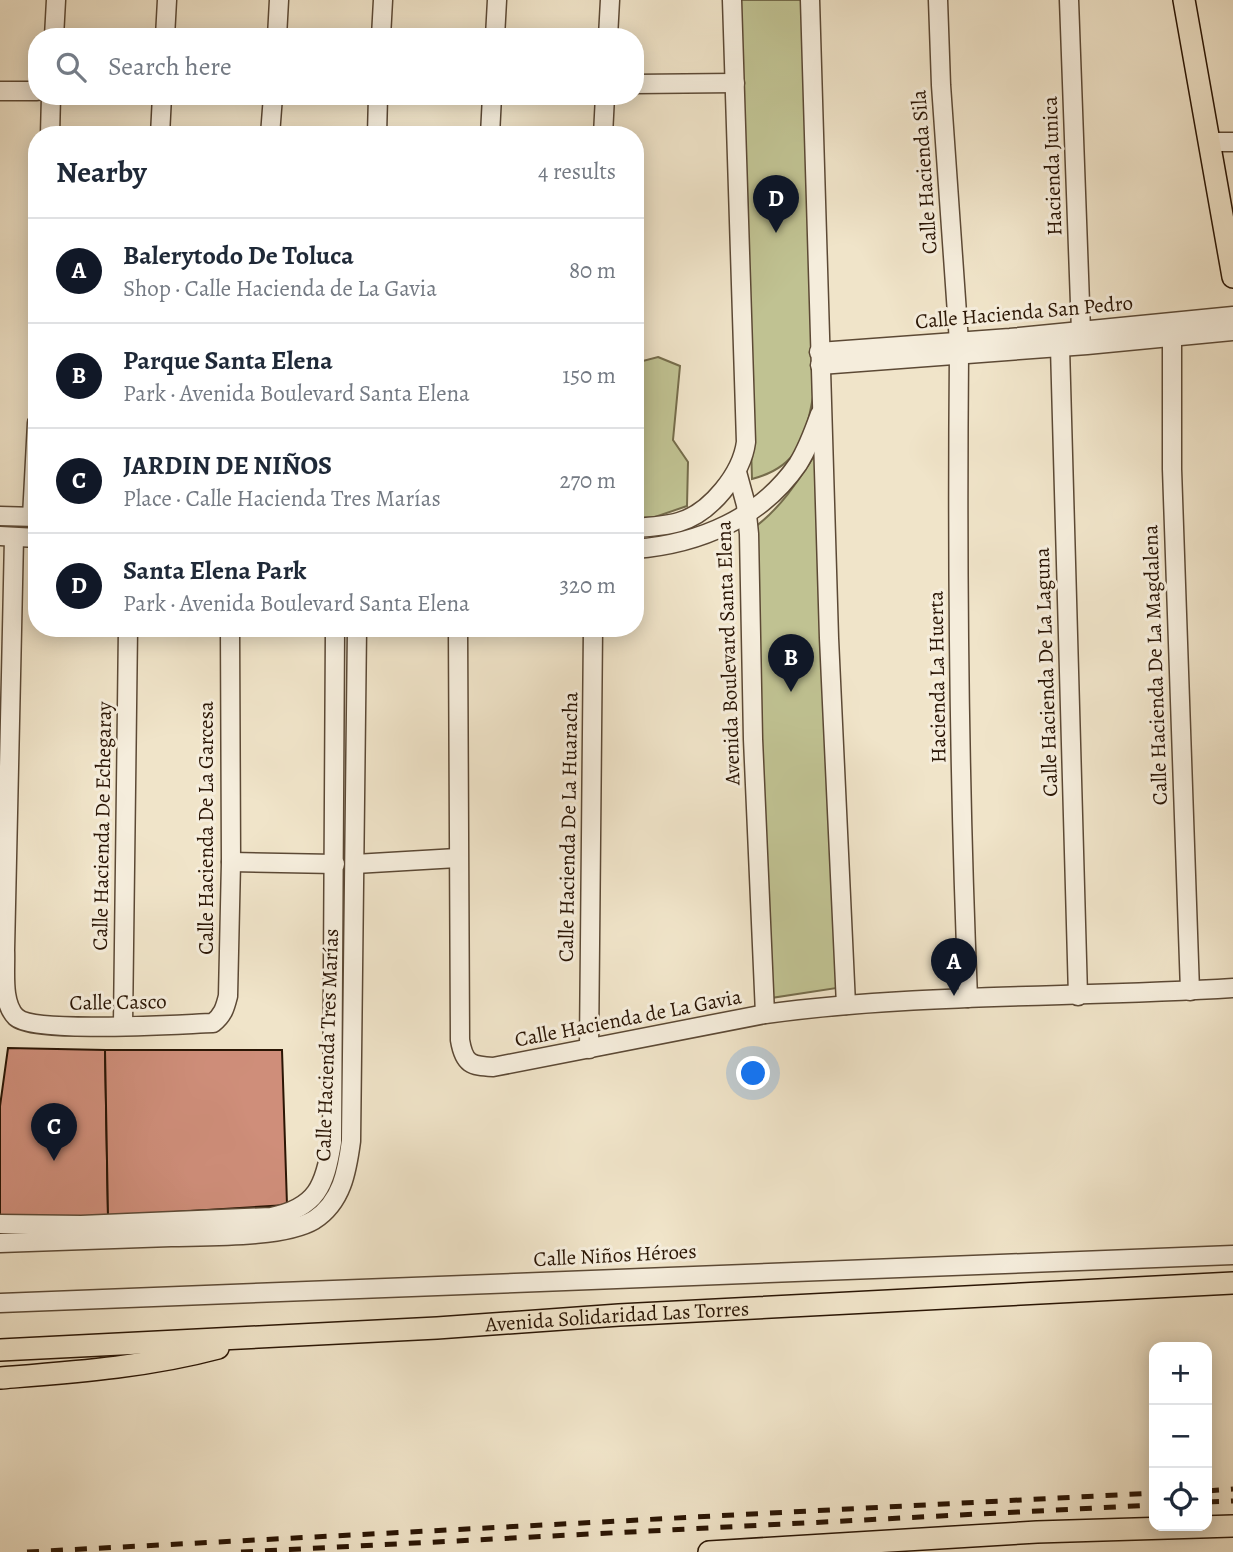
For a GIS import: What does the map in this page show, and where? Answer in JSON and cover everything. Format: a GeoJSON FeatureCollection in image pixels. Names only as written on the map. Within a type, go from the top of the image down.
{"type":"FeatureCollection","features":[{"type":"Feature","properties":{"kind":"main road"},"geometry":{"type":"LineString","coordinates":[[1184,0],[1233,277]]}},
{"type":"Feature","properties":{"kind":"main road","name":"Avenida Solidaridad Las Torres"},"geometry":{"type":"LineString","coordinates":[[0,1350],[1233,1283]]}},
{"type":"Feature","properties":{"kind":"main road"},"geometry":{"type":"LineString","coordinates":[[0,1378],[120,1368],[184,1357],[258,1337]]}},
{"type":"Feature","properties":{"kind":"main road"},"geometry":{"type":"LineString","coordinates":[[709,1552],[1037,1532],[1233,1526]]}},
{"type":"Feature","properties":{"kind":"street"},"geometry":{"type":"LineString","coordinates":[[54,28],[56,0]]}},
{"type":"Feature","properties":{"kind":"street"},"geometry":{"type":"LineString","coordinates":[[165,28],[167,0]]}},
{"type":"Feature","properties":{"kind":"street"},"geometry":{"type":"LineString","coordinates":[[277,28],[279,0]]}},
{"type":"Feature","properties":{"kind":"street"},"geometry":{"type":"LineString","coordinates":[[381,28],[383,0]]}},
{"type":"Feature","properties":{"kind":"street"},"geometry":{"type":"LineString","coordinates":[[495,28],[497,0]]}},
{"type":"Feature","properties":{"kind":"street"},"geometry":{"type":"LineString","coordinates":[[608,28],[610,0]]}},
{"type":"Feature","properties":{"kind":"street","name":"Avenida Boulevard Santa Elena"},"geometry":{"type":"LineString","coordinates":[[732,0],[746,442],[744,457],[737,472],[746,513],[749,545],[753,739],[765,1014]]}},
{"type":"Feature","properties":{"kind":"street"},"geometry":{"type":"LineString","coordinates":[[810,0],[829,638],[846,1005]]}},
{"type":"Feature","properties":{"kind":"street","name":"Calle Hacienda Sila"},"geometry":{"type":"LineString","coordinates":[[939,0],[941,85],[959,348]]}},
{"type":"Feature","properties":{"kind":"street","name":"Hacienda Junica"},"geometry":{"type":"LineString","coordinates":[[1069,0],[1081,331]]}},
{"type":"Feature","properties":{"kind":"street"},"geometry":{"type":"LineString","coordinates":[[644,84],[736,83]]}},
{"type":"Feature","properties":{"kind":"street"},"geometry":{"type":"LineString","coordinates":[[0,91],[28,91]]}},
{"type":"Feature","properties":{"kind":"street"},"geometry":{"type":"LineString","coordinates":[[50,126],[51,105]]}},
{"type":"Feature","properties":{"kind":"street"},"geometry":{"type":"LineString","coordinates":[[160,126],[162,105]]}},
{"type":"Feature","properties":{"kind":"street"},"geometry":{"type":"LineString","coordinates":[[271,126],[273,105]]}},
{"type":"Feature","properties":{"kind":"street"},"geometry":{"type":"LineString","coordinates":[[377,126],[378,105]]}},
{"type":"Feature","properties":{"kind":"street"},"geometry":{"type":"LineString","coordinates":[[491,126],[492,105]]}},
{"type":"Feature","properties":{"kind":"street"},"geometry":{"type":"LineString","coordinates":[[603,126],[605,105]]}},
{"type":"Feature","properties":{"kind":"street"},"geometry":{"type":"LineString","coordinates":[[1209,142],[1233,142]]}},
{"type":"Feature","properties":{"kind":"street","name":"Calle Hacienda San Pedro"},"geometry":{"type":"LineString","coordinates":[[820,358],[1010,344],[1081,331],[1233,316]]}},
{"type":"Feature","properties":{"kind":"street","name":"Calle Hacienda San Pedro"},"geometry":{"type":"LineString","coordinates":[[1010,344],[1060,347],[1233,331]]}},
{"type":"Feature","properties":{"kind":"street","name":"Calle Hacienda De La Magdalena"},"geometry":{"type":"LineString","coordinates":[[1172,337],[1172,483],[1190,991]]}},
{"type":"Feature","properties":{"kind":"street","name":"Calle Hacienda De La Laguna"},"geometry":{"type":"LineString","coordinates":[[1060,347],[1078,996]]}},
{"type":"Feature","properties":{"kind":"street","name":"Hacienda La Huerta"},"geometry":{"type":"LineString","coordinates":[[959,348],[958,579],[968,998]]}},
{"type":"Feature","properties":{"kind":"street"},"geometry":{"type":"LineString","coordinates":[[644,548],[659,547],[717,531],[769,497],[797,465],[824,406]]}},
{"type":"Feature","properties":{"kind":"street"},"geometry":{"type":"LineString","coordinates":[[644,527],[679,522],[691,517],[709,504],[737,472]]}},
{"type":"Feature","properties":{"kind":"street"},"geometry":{"type":"LineString","coordinates":[[0,516],[28,517]]}},
{"type":"Feature","properties":{"kind":"street"},"geometry":{"type":"LineString","coordinates":[[3,950],[7,537],[28,538]]}},
{"type":"Feature","properties":{"kind":"street","name":"Calle Hacienda De Echegaray"},"geometry":{"type":"LineString","coordinates":[[123,1025],[128,637]]}},
{"type":"Feature","properties":{"kind":"street","name":"Calle Hacienda De La Garcesa"},"geometry":{"type":"LineString","coordinates":[[213,1023],[221,1017],[228,996],[231,862],[230,637]]}},
{"type":"Feature","properties":{"kind":"street","name":"Calle Hacienda Tres Marías"},"geometry":{"type":"LineString","coordinates":[[335,637],[335,864],[344,941]]}},
{"type":"Feature","properties":{"kind":"street","name":"Calle Hacienda Tres Marías"},"geometry":{"type":"LineString","coordinates":[[320,1204],[332,1142],[344,941],[355,864],[357,637]]}},
{"type":"Feature","properties":{"kind":"street","name":"Calle Hacienda de La Gavia"},"geometry":{"type":"LineString","coordinates":[[458,637],[460,1040],[464,1056],[474,1066],[494,1067],[765,1014],[846,1005],[1233,988]]}},
{"type":"Feature","properties":{"kind":"street","name":"Calle Hacienda De La Huaracha"},"geometry":{"type":"LineString","coordinates":[[589,1049],[593,637]]}},
{"type":"Feature","properties":{"kind":"street"},"geometry":{"type":"LineString","coordinates":[[335,761],[356,760]]}},
{"type":"Feature","properties":{"kind":"street"},"geometry":{"type":"LineString","coordinates":[[355,864],[457,858]]}},
{"type":"Feature","properties":{"kind":"street"},"geometry":{"type":"LineString","coordinates":[[231,862],[335,864]]}},
{"type":"Feature","properties":{"kind":"street","name":"Calle Casco"},"geometry":{"type":"LineString","coordinates":[[3,950],[10,1009],[24,1023],[82,1026],[213,1023]]}},
{"type":"Feature","properties":{"kind":"street"},"geometry":{"type":"LineString","coordinates":[[0,1224],[81,1225],[271,1217],[320,1204]]}},
{"type":"Feature","properties":{"kind":"street"},"geometry":{"type":"LineString","coordinates":[[0,1243],[271,1231],[313,1221],[320,1204]]}},
{"type":"Feature","properties":{"kind":"street","name":"Calle Niños Héroes"},"geometry":{"type":"LineString","coordinates":[[0,1303],[1233,1255]]}},
{"type":"Feature","properties":{"kind":"green space"},"geometry":{"type":"Polygon","coordinates":[[[738,0],[802,0],[813,397],[807,426],[797,450],[780,467],[752,479],[738,0]]]}},
{"type":"Feature","properties":{"kind":"green space"},"geometry":{"type":"Polygon","coordinates":[[[658,357],[680,366],[673,440],[688,462],[687,506],[655,517],[644,518],[644,361],[658,357]]]}},
{"type":"Feature","properties":{"kind":"green space"},"geometry":{"type":"Polygon","coordinates":[[[820,447],[821,647],[837,988],[771,998],[751,530],[781,503],[820,447]]]}},
{"type":"Feature","properties":{"kind":"building"},"geometry":{"type":"Polygon","coordinates":[[[8,1048],[105,1050],[108,1216],[0,1216],[0,1106],[8,1048]]]}},
{"type":"Feature","properties":{"kind":"building"},"geometry":{"type":"Polygon","coordinates":[[[105,1050],[282,1050],[287,1205],[108,1216],[105,1050]]]}},
{"type":"Feature","properties":{"kind":"railway"},"geometry":{"type":"LineString","coordinates":[[1212,1491],[1233,1489]]}},
{"type":"Feature","properties":{"kind":"railway"},"geometry":{"type":"LineString","coordinates":[[27,1552],[1149,1493]]}},
{"type":"Feature","properties":{"kind":"railway"},"geometry":{"type":"LineString","coordinates":[[1212,1502],[1233,1501]]}},
{"type":"Feature","properties":{"kind":"railway"},"geometry":{"type":"LineString","coordinates":[[241,1552],[1149,1505]]}},
{"type":"Feature","properties":{"kind":"place","name":"Santa Elena Park"},"geometry":{"type":"Point","coordinates":[776,233]}},
{"type":"Feature","properties":{"kind":"place","name":"Parque Santa Elena"},"geometry":{"type":"Point","coordinates":[791,692]}},
{"type":"Feature","properties":{"kind":"place","name":"Balerytodo De Toluca"},"geometry":{"type":"Point","coordinates":[954,996]}},
{"type":"Feature","properties":{"kind":"place","name":"JARDIN DE NIÑOS"},"geometry":{"type":"Point","coordinates":[54,1161]}}]}
